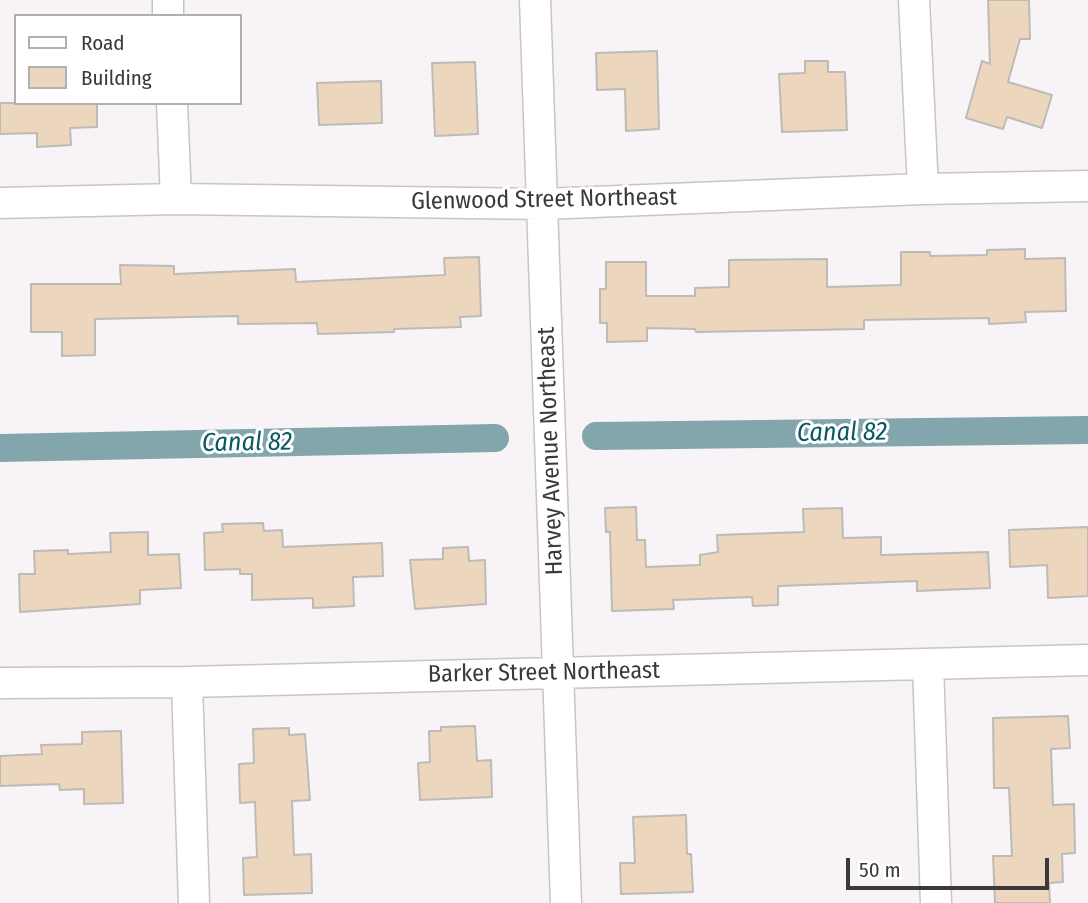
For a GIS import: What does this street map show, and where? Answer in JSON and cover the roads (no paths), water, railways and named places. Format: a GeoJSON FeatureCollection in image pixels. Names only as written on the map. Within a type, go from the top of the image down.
{"type":"FeatureCollection","features":[{"type":"Feature","properties":{"kind":"street","name":"Harvey Avenue Northeast"},"geometry":{"type":"LineString","coordinates":[[535,0],[566,903]]}},
{"type":"Feature","properties":{"kind":"street"},"geometry":{"type":"LineString","coordinates":[[914,0],[923,189]]}},
{"type":"Feature","properties":{"kind":"street"},"geometry":{"type":"LineString","coordinates":[[172,105],[176,199]]}},
{"type":"Feature","properties":{"kind":"street","name":"Glenwood Street Northeast"},"geometry":{"type":"LineString","coordinates":[[0,203],[176,199],[543,204],[923,189],[1088,186]]}},
{"type":"Feature","properties":{"kind":"street","name":"Barker Street Northeast"},"geometry":{"type":"LineString","coordinates":[[0,683],[187,682],[1088,660]]}},
{"type":"Feature","properties":{"kind":"street"},"geometry":{"type":"LineString","coordinates":[[928,664],[936,903]]}},
{"type":"Feature","properties":{"kind":"street"},"geometry":{"type":"LineString","coordinates":[[187,682],[194,903]]}},
{"type":"Feature","properties":{"kind":"waterway","name":"Canal 82"},"geometry":{"type":"LineString","coordinates":[[596,436],[1088,430]]}},
{"type":"Feature","properties":{"kind":"waterway","name":"Canal 82"},"geometry":{"type":"LineString","coordinates":[[0,448],[495,438]]}}]}
